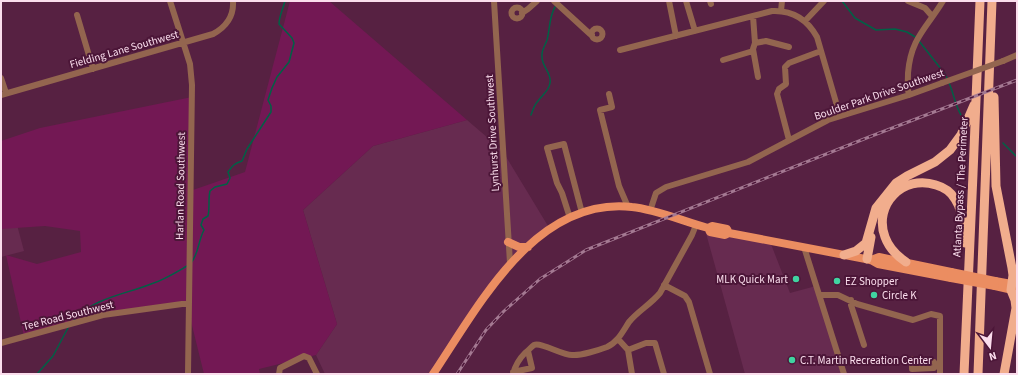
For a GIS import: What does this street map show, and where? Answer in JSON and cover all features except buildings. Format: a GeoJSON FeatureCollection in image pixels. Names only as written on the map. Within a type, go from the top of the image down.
{"type":"FeatureCollection","features":[{"type":"Feature","properties":{"kind":"highway","name":"Atlanta Bypass / The Perimeter"},"geometry":{"type":"LineString","coordinates":[[964,374],[980,1]]}},
{"type":"Feature","properties":{"kind":"highway"},"geometry":{"type":"LineString","coordinates":[[978,374],[992,1]]}},
{"type":"Feature","properties":{"kind":"highway"},"geometry":{"type":"LineString","coordinates":[[990,50],[994,107],[996,180],[998,198],[1012,268],[1016,307],[1004,374]]}},
{"type":"Feature","properties":{"kind":"highway"},"geometry":{"type":"LineString","coordinates":[[869,259],[876,216],[890,189],[901,179],[935,162],[950,150],[962,134],[976,100]]}},
{"type":"Feature","properties":{"kind":"highway"},"geometry":{"type":"LineString","coordinates":[[869,259],[878,225],[891,197],[906,186],[925,182],[943,188],[954,196],[959,206],[962,218],[968,259]]}},
{"type":"Feature","properties":{"kind":"highway"},"geometry":{"type":"LineString","coordinates":[[844,255],[856,251],[866,243],[876,208],[886,196]]}},
{"type":"Feature","properties":{"kind":"highway"},"geometry":{"type":"LineString","coordinates":[[882,217],[883,231],[888,243],[895,253],[906,262]]}},
{"type":"Feature","properties":{"kind":"highway"},"geometry":{"type":"LineString","coordinates":[[974,374],[981,299]]}},
{"type":"Feature","properties":{"kind":"main road"},"geometry":{"type":"LineString","coordinates":[[433,374],[490,288],[510,263],[551,228],[582,213],[597,209],[628,207],[650,211],[708,228],[710,232],[718,234],[725,235],[729,233],[869,259],[878,264],[951,275],[1014,287]]}},
{"type":"Feature","properties":{"kind":"main road"},"geometry":{"type":"LineString","coordinates":[[508,242],[518,247],[528,247]]}},
{"type":"Feature","properties":{"kind":"main road"},"geometry":{"type":"LineString","coordinates":[[869,259],[879,257],[906,262],[951,275]]}},
{"type":"Feature","properties":{"kind":"street","name":"Harlan Road Southwest"},"geometry":{"type":"LineString","coordinates":[[170,1],[190,64],[192,85],[188,374]]}},
{"type":"Feature","properties":{"kind":"street","name":"Fielding Lane Southwest"},"geometry":{"type":"LineString","coordinates":[[3,94],[213,34],[222,29],[230,18],[233,11],[233,1]]}},
{"type":"Feature","properties":{"kind":"street","name":"Lynhurst Drive Southwest"},"geometry":{"type":"LineString","coordinates":[[494,1],[510,263]]}},
{"type":"Feature","properties":{"kind":"street"},"geometry":{"type":"LineString","coordinates":[[522,13],[536,1]]}},
{"type":"Feature","properties":{"kind":"street"},"geometry":{"type":"LineString","coordinates":[[554,1],[590,34],[592,34]]}},
{"type":"Feature","properties":{"kind":"street"},"geometry":{"type":"LineString","coordinates":[[669,1],[676,36]]}},
{"type":"Feature","properties":{"kind":"street"},"geometry":{"type":"LineString","coordinates":[[686,1],[695,31]]}},
{"type":"Feature","properties":{"kind":"street"},"geometry":{"type":"LineString","coordinates":[[781,11],[782,1]]}},
{"type":"Feature","properties":{"kind":"street"},"geometry":{"type":"LineString","coordinates":[[805,21],[824,1]]}},
{"type":"Feature","properties":{"kind":"street"},"geometry":{"type":"LineString","coordinates":[[908,1],[925,8],[932,16]]}},
{"type":"Feature","properties":{"kind":"street"},"geometry":{"type":"LineString","coordinates":[[909,95],[907,84],[912,49],[921,31],[943,1]]}},
{"type":"Feature","properties":{"kind":"street"},"geometry":{"type":"LineString","coordinates":[[620,50],[772,11],[790,12],[805,21],[812,28],[817,37],[840,116]]}},
{"type":"Feature","properties":{"kind":"street"},"geometry":{"type":"LineString","coordinates":[[77,15],[93,68]]}},
{"type":"Feature","properties":{"kind":"street"},"geometry":{"type":"LineString","coordinates":[[753,16],[755,43],[752,48],[758,77]]}},
{"type":"Feature","properties":{"kind":"street"},"geometry":{"type":"LineString","coordinates":[[755,43],[766,41],[789,47]]}},
{"type":"Feature","properties":{"kind":"street"},"geometry":{"type":"LineString","coordinates":[[723,60],[753,51]]}},
{"type":"Feature","properties":{"kind":"street"},"geometry":{"type":"LineString","coordinates":[[789,140],[777,94],[779,88],[786,84],[785,67],[789,63],[821,51]]}},
{"type":"Feature","properties":{"kind":"street","name":"Boulder Park Drive Southwest"},"geometry":{"type":"LineString","coordinates":[[650,211],[656,193],[666,187],[748,162],[817,125],[840,116],[909,95],[1017,55]]}},
{"type":"Feature","properties":{"kind":"street"},"geometry":{"type":"LineString","coordinates":[[1,78],[3,94]]}},
{"type":"Feature","properties":{"kind":"street"},"geometry":{"type":"LineString","coordinates":[[609,94],[612,107],[600,110],[619,186],[628,207]]}},
{"type":"Feature","properties":{"kind":"street"},"geometry":{"type":"LineString","coordinates":[[570,218],[562,193],[557,183],[547,148],[564,144],[582,213]]}},
{"type":"Feature","properties":{"kind":"street"},"geometry":{"type":"LineString","coordinates":[[513,373],[515,366],[534,345],[540,344],[562,354],[573,356],[607,347],[618,339],[635,315],[655,299],[692,235],[696,225]]}},
{"type":"Feature","properties":{"kind":"street"},"geometry":{"type":"LineString","coordinates":[[804,247],[844,374]]}},
{"type":"Feature","properties":{"kind":"street"},"geometry":{"type":"LineString","coordinates":[[664,285],[685,296],[689,302],[710,374]]}},
{"type":"Feature","properties":{"kind":"street"},"geometry":{"type":"LineString","coordinates":[[820,295],[838,294],[857,304],[874,310],[913,320],[931,314],[940,316],[938,366],[940,374]]}},
{"type":"Feature","properties":{"kind":"street"},"geometry":{"type":"LineString","coordinates":[[851,300],[851,305],[864,345]]}},
{"type":"Feature","properties":{"kind":"street","name":"Tee Road Southwest"},"geometry":{"type":"LineString","coordinates":[[1,343],[103,315],[189,304]]}},
{"type":"Feature","properties":{"kind":"street"},"geometry":{"type":"LineString","coordinates":[[618,339],[628,350],[632,374]]}},
{"type":"Feature","properties":{"kind":"street"},"geometry":{"type":"LineString","coordinates":[[628,350],[646,343],[655,343],[664,374]]}},
{"type":"Feature","properties":{"kind":"street"},"geometry":{"type":"LineString","coordinates":[[513,373],[532,368],[528,351]]}},
{"type":"Feature","properties":{"kind":"street"},"geometry":{"type":"LineString","coordinates":[[279,374],[280,368],[304,356],[309,358],[317,374]]}},
{"type":"Feature","properties":{"kind":"shaded area"},"geometry":{"type":"Polygon","coordinates":[[[290,1],[329,1],[467,120],[373,146],[303,210],[337,324],[316,355],[259,369],[260,374],[204,374],[186,301],[106,312],[24,336],[6,255],[37,264],[81,252],[80,231],[45,226],[1,229],[1,141],[40,128],[192,97],[190,191],[245,172],[290,1]]]}},
{"type":"Feature","properties":{"kind":"shaded area"},"geometry":{"type":"Polygon","coordinates":[[[467,120],[502,150],[548,226],[519,254],[434,374],[325,374],[316,355],[337,324],[303,210],[373,146],[467,120]]]}},
{"type":"Feature","properties":{"kind":"shaded area"},"geometry":{"type":"Polygon","coordinates":[[[1,165],[24,251],[1,257],[1,165]]]}},
{"type":"Feature","properties":{"kind":"shaded area"},"geometry":{"type":"Polygon","coordinates":[[[704,226],[769,239],[790,293],[816,286],[841,374],[745,374],[704,226]]]}},
{"type":"Feature","properties":{"kind":"waterway"},"geometry":{"type":"LineString","coordinates":[[191,263],[196,255],[204,230],[201,225],[203,219],[208,216],[210,191],[215,187],[227,184],[230,178],[228,172],[234,165],[242,161],[247,149],[271,112],[271,106],[268,100],[272,88],[277,77],[289,62],[294,43],[292,38],[279,24],[280,15],[285,1]]}},
{"type":"Feature","properties":{"kind":"waterway"},"geometry":{"type":"LineString","coordinates":[[842,1],[855,18],[876,30],[895,29],[907,32],[917,38]]}},
{"type":"Feature","properties":{"kind":"waterway"},"geometry":{"type":"LineString","coordinates":[[531,115],[536,104],[547,91],[550,83],[550,76],[542,61],[542,55],[555,7]]}},
{"type":"Feature","properties":{"kind":"waterway"},"geometry":{"type":"LineString","coordinates":[[919,41],[948,80]]}},
{"type":"Feature","properties":{"kind":"waterway"},"geometry":{"type":"LineString","coordinates":[[949,83],[961,115]]}},
{"type":"Feature","properties":{"kind":"waterway"},"geometry":{"type":"LineString","coordinates":[[1003,143],[1017,157]]}},
{"type":"Feature","properties":{"kind":"waterway"},"geometry":{"type":"LineString","coordinates":[[74,320],[91,306],[141,288],[169,276],[187,266]]}},
{"type":"Feature","properties":{"kind":"waterway"},"geometry":{"type":"LineString","coordinates":[[37,374],[53,356],[69,326]]}},
{"type":"Feature","properties":{"kind":"railway"},"geometry":{"type":"LineString","coordinates":[[457,374],[486,330],[504,311],[540,279],[586,250],[869,137],[1017,80]]}},
{"type":"Feature","properties":{"kind":"place","name":"MLK Quick Mart"},"geometry":{"type":"Point","coordinates":[796,279]}},
{"type":"Feature","properties":{"kind":"place","name":"EZ Shopper"},"geometry":{"type":"Point","coordinates":[837,281]}},
{"type":"Feature","properties":{"kind":"place","name":"Circle K"},"geometry":{"type":"Point","coordinates":[874,295]}},
{"type":"Feature","properties":{"kind":"place","name":"C.T. Martin Recreation Center"},"geometry":{"type":"Point","coordinates":[792,360]}}]}
